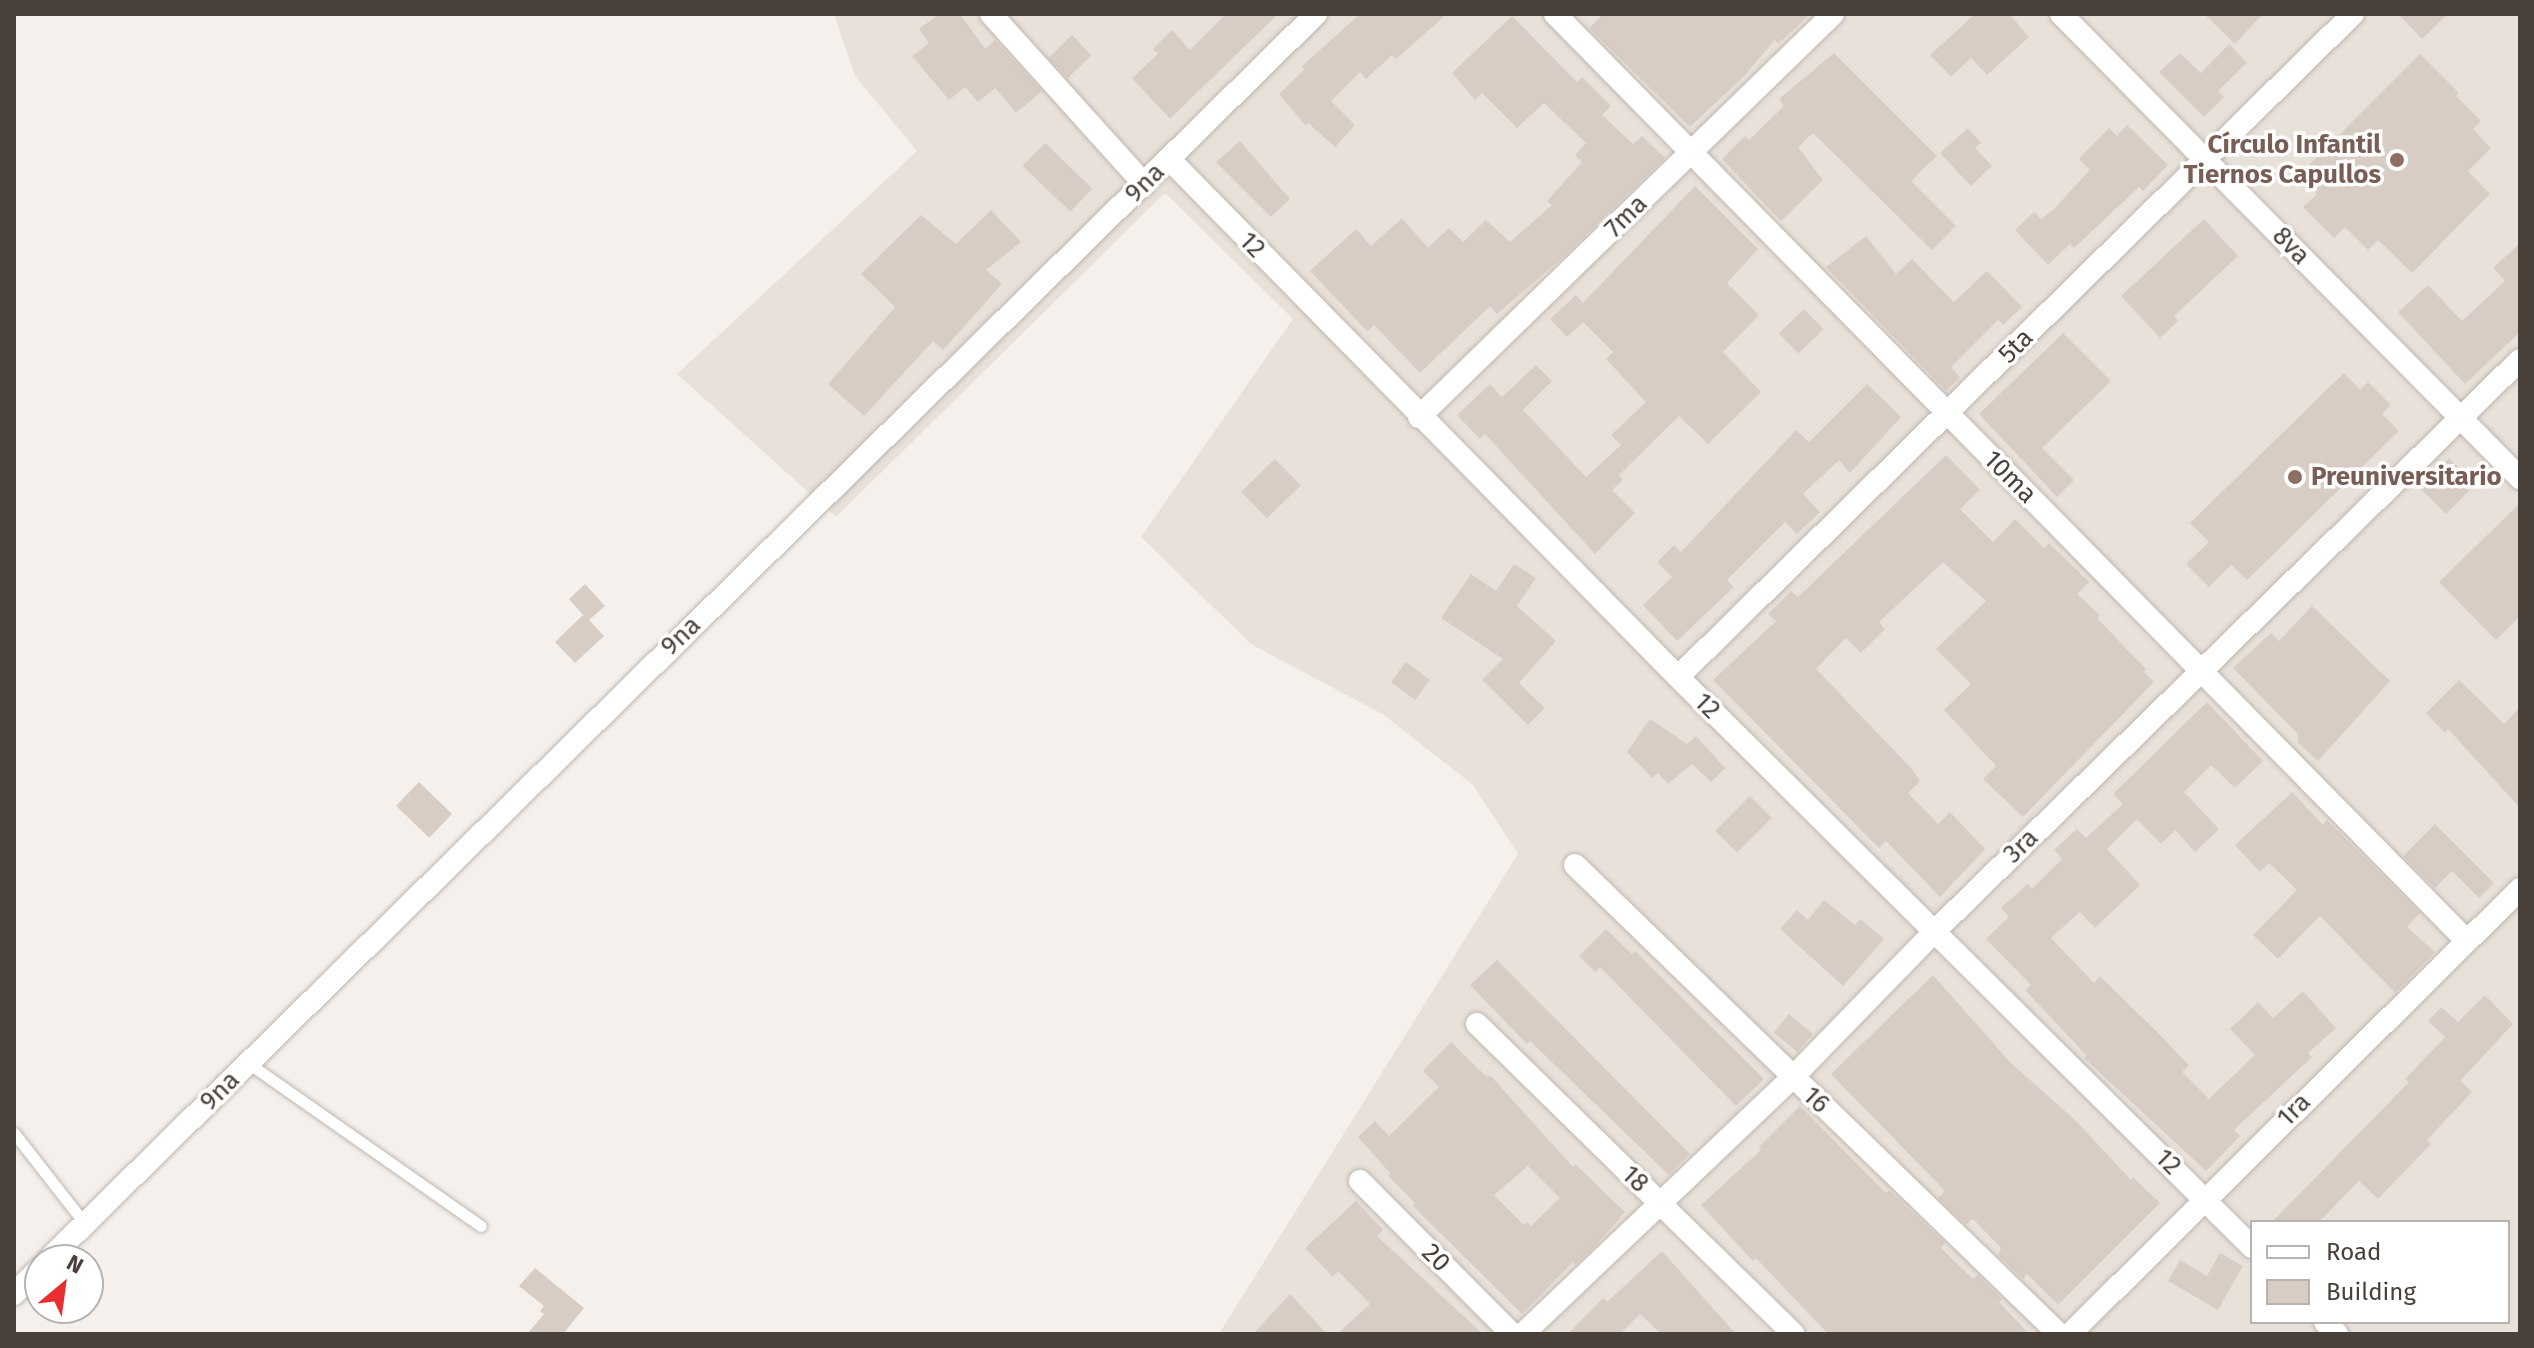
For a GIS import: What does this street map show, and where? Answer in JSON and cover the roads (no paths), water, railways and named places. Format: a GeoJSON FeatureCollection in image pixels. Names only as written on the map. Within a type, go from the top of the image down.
{"type":"FeatureCollection","features":[{"type":"Feature","properties":{"kind":"street"},"geometry":{"type":"LineString","coordinates":[[991,14],[1144,184]]}},
{"type":"Feature","properties":{"kind":"street","name":"9na"},"geometry":{"type":"LineString","coordinates":[[64,1244],[1316,14]]}},
{"type":"Feature","properties":{"kind":"street","name":"10ma"},"geometry":{"type":"LineString","coordinates":[[1555,14],[2465,939]]}},
{"type":"Feature","properties":{"kind":"street","name":"7ma"},"geometry":{"type":"LineString","coordinates":[[1419,417],[1833,14]]}},
{"type":"Feature","properties":{"kind":"street","name":"8va"},"geometry":{"type":"LineString","coordinates":[[2061,14],[2520,478]]}},
{"type":"Feature","properties":{"kind":"street","name":"5ta"},"geometry":{"type":"LineString","coordinates":[[1678,677],[2353,14]]}},
{"type":"Feature","properties":{"kind":"street","name":"12"},"geometry":{"type":"LineString","coordinates":[[1169,159],[1419,417],[2250,1245]]}},
{"type":"Feature","properties":{"kind":"street","name":"3ra"},"geometry":{"type":"LineString","coordinates":[[1523,1334],[1793,1077],[1935,931],[2520,360]]}},
{"type":"Feature","properties":{"kind":"street","name":"16"},"geometry":{"type":"LineString","coordinates":[[1575,865],[2059,1334]]}},
{"type":"Feature","properties":{"kind":"street","name":"1ra"},"geometry":{"type":"LineString","coordinates":[[2070,1334],[2465,939],[2520,889]]}},
{"type":"Feature","properties":{"kind":"street","name":"18"},"geometry":{"type":"LineString","coordinates":[[1477,1024],[1794,1334]]}},
{"type":"Feature","properties":{"kind":"street","name":"20"},"geometry":{"type":"LineString","coordinates":[[1360,1181],[1512,1334]]}},
{"type":"Feature","properties":{"kind":"lane"},"geometry":{"type":"LineString","coordinates":[[248,1063],[481,1226]]}},
{"type":"Feature","properties":{"kind":"lane"},"geometry":{"type":"LineString","coordinates":[[14,1133],[85,1224]]}},
{"type":"Feature","properties":{"kind":"place","name":"Círculo Infantil Tiernos Capullos"},"geometry":{"type":"Point","coordinates":[2397,160]}},
{"type":"Feature","properties":{"kind":"place","name":"Preuniversitario"},"geometry":{"type":"Point","coordinates":[2295,477]}}]}
